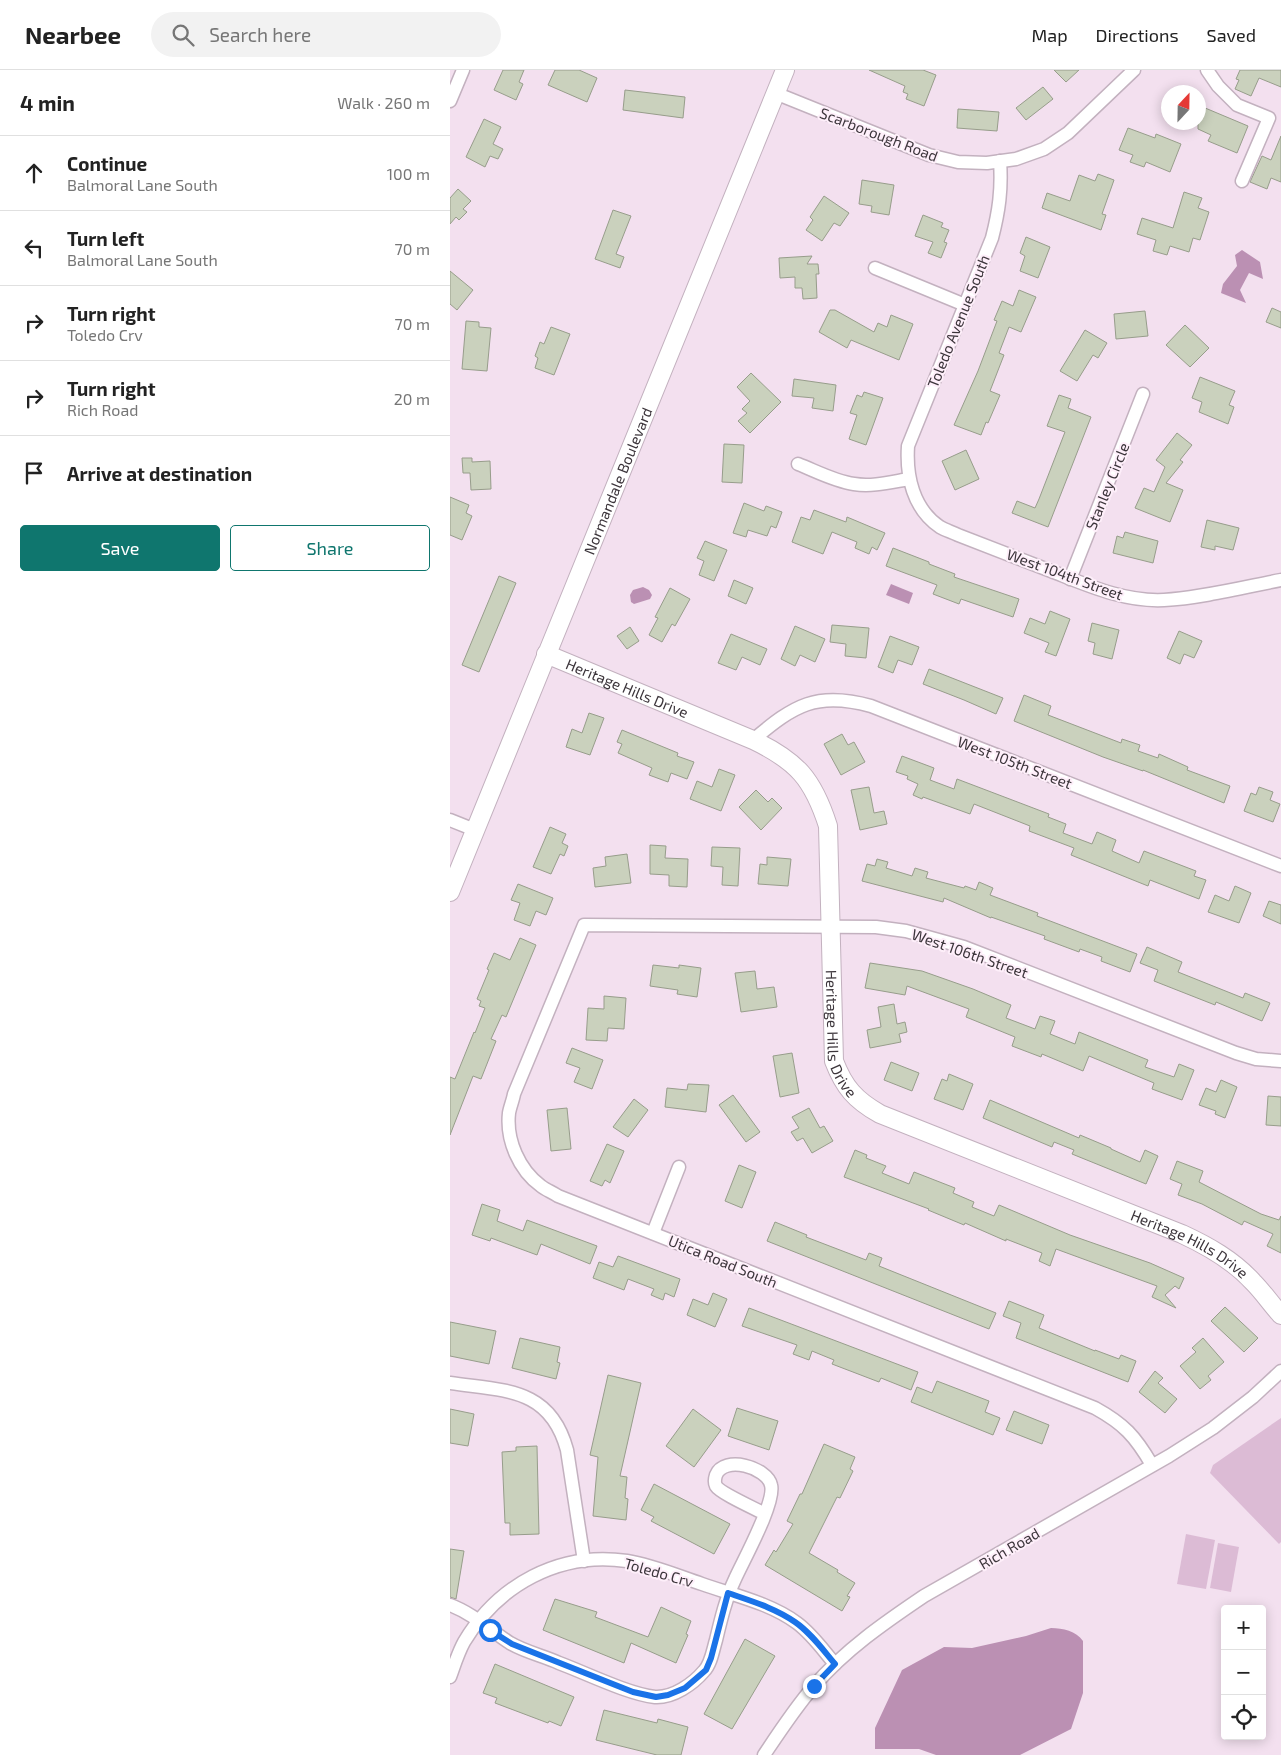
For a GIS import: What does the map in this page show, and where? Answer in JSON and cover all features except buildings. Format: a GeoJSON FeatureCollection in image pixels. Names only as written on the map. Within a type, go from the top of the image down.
{"type":"FeatureCollection","features":[{"type":"Feature","properties":{"kind":"street"},"geometry":{"type":"LineString","coordinates":[[450,101],[463,70]]}},
{"type":"Feature","properties":{"kind":"street","name":"Normandale Boulevard"},"geometry":{"type":"LineString","coordinates":[[450,892],[784,70]]}},
{"type":"Feature","properties":{"kind":"street","name":"Scarborough Road"},"geometry":{"type":"LineString","coordinates":[[775,93],[929,154],[958,162],[987,163],[1016,159],[1044,149],[1068,133],[1134,70]]}},
{"type":"Feature","properties":{"kind":"street"},"geometry":{"type":"LineString","coordinates":[[1207,70],[1218,86],[1237,105],[1268,118],[1242,181]]}},
{"type":"Feature","properties":{"kind":"street","name":"Toledo Avenue South"},"geometry":{"type":"LineString","coordinates":[[909,479],[908,446],[913,430],[992,238],[999,211],[1002,184],[1000,161]]}},
{"type":"Feature","properties":{"kind":"street"},"geometry":{"type":"LineString","coordinates":[[875,268],[966,305]]}},
{"type":"Feature","properties":{"kind":"street","name":"Stanley Circle"},"geometry":{"type":"LineString","coordinates":[[1070,578],[1143,394]]}},
{"type":"Feature","properties":{"kind":"street"},"geometry":{"type":"LineString","coordinates":[[798,464],[837,480],[854,484],[871,485],[909,479]]}},
{"type":"Feature","properties":{"kind":"street","name":"West 104th Street"},"geometry":{"type":"LineString","coordinates":[[909,479],[915,497],[926,514],[940,527],[1113,594],[1138,599],[1165,600],[1281,580]]}},
{"type":"Feature","properties":{"kind":"street","name":"Heritage Hills Drive"},"geometry":{"type":"LineString","coordinates":[[546,654],[774,750],[794,764],[809,782],[821,803],[828,826],[832,1043],[834,1061],[841,1078],[851,1093],[865,1106],[880,1114],[1182,1234],[1207,1246],[1231,1262],[1252,1281],[1281,1315]]}},
{"type":"Feature","properties":{"kind":"street","name":"West 105th Street"},"geometry":{"type":"LineString","coordinates":[[753,740],[776,720],[793,709],[812,702],[832,699],[852,701],[871,706],[1281,866]]}},
{"type":"Feature","properties":{"kind":"street"},"geometry":{"type":"LineString","coordinates":[[450,820],[475,830]]}},
{"type":"Feature","properties":{"kind":"street","name":"West 106th Street"},"geometry":{"type":"LineString","coordinates":[[584,925],[831,927],[884,928],[906,931],[935,938],[1236,1053],[1256,1059],[1281,1061]]}},
{"type":"Feature","properties":{"kind":"street","name":"Utica Road South"},"geometry":{"type":"LineString","coordinates":[[584,925],[514,1094],[509,1113],[510,1134],[515,1154],[525,1171],[540,1186],[558,1196],[1095,1408],[1114,1418],[1130,1432],[1152,1465]]}},
{"type":"Feature","properties":{"kind":"street"},"geometry":{"type":"LineString","coordinates":[[653,1233],[679,1167]]}},
{"type":"Feature","properties":{"kind":"street","name":"Rich Road"},"geometry":{"type":"LineString","coordinates":[[764,1755],[814,1686],[835,1664],[885,1622],[924,1596],[1152,1465],[1212,1428],[1253,1397],[1281,1371]]}},
{"type":"Feature","properties":{"kind":"street"},"geometry":{"type":"LineString","coordinates":[[450,1383],[526,1396],[541,1405],[553,1418],[562,1433],[567,1450],[584,1561]]}},
{"type":"Feature","properties":{"kind":"street"},"geometry":{"type":"LineString","coordinates":[[450,1605],[464,1610],[512,1644],[633,1692],[656,1697],[668,1695],[685,1688],[706,1670],[711,1658],[728,1593],[765,1514],[772,1495],[772,1485],[767,1476],[755,1469],[736,1464],[726,1465],[718,1471],[714,1479],[716,1486],[723,1492],[765,1514]]}},
{"type":"Feature","properties":{"kind":"street","name":"Toledo Crv"},"geometry":{"type":"LineString","coordinates":[[450,1677],[463,1644],[497,1600],[519,1584],[545,1570],[584,1561],[626,1561],[654,1568],[777,1611],[797,1623],[835,1664]]}},
{"type":"Feature","properties":{"kind":"shaded area"},"geometry":{"type":"Polygon","coordinates":[[[1242,250],[1260,262],[1263,279],[1249,273],[1240,290],[1246,303],[1221,293],[1223,284],[1237,266],[1235,255],[1242,250]]]}},
{"type":"Feature","properties":{"kind":"shaded area"},"geometry":{"type":"Polygon","coordinates":[[[891,584],[913,593],[909,604],[886,595],[891,584]]]}},
{"type":"Feature","properties":{"kind":"shaded area"},"geometry":{"type":"Polygon","coordinates":[[[643,587],[649,590],[652,595],[650,599],[634,604],[631,602],[630,595],[633,590],[643,587]]]}},
{"type":"Feature","properties":{"kind":"shaded area"},"geometry":{"type":"Polygon","coordinates":[[[1281,1418],[1281,1542],[1279,1544],[1210,1473],[1213,1465],[1281,1418]]]}},
{"type":"Feature","properties":{"kind":"shaded area"},"geometry":{"type":"Polygon","coordinates":[[[1186,1534],[1215,1540],[1206,1589],[1177,1584],[1186,1534]]]}},
{"type":"Feature","properties":{"kind":"shaded area"},"geometry":{"type":"Polygon","coordinates":[[[1218,1543],[1239,1547],[1231,1592],[1210,1588],[1218,1543]]]}},
{"type":"Feature","properties":{"kind":"shaded area"},"geometry":{"type":"Polygon","coordinates":[[[1051,1628],[1069,1631],[1083,1641],[1083,1693],[1071,1729],[1020,1755],[936,1755],[919,1749],[875,1749],[875,1728],[902,1670],[944,1647],[972,1648],[1026,1636],[1051,1628]]]}},
{"type":"Feature","properties":{"kind":"route"},"geometry":{"type":"LineString","coordinates":[[490,1630],[512,1644],[633,1692],[656,1697],[668,1695],[685,1688],[706,1670],[711,1658],[728,1593],[777,1611],[797,1623],[812,1637],[835,1664],[814,1686]]}}]}
